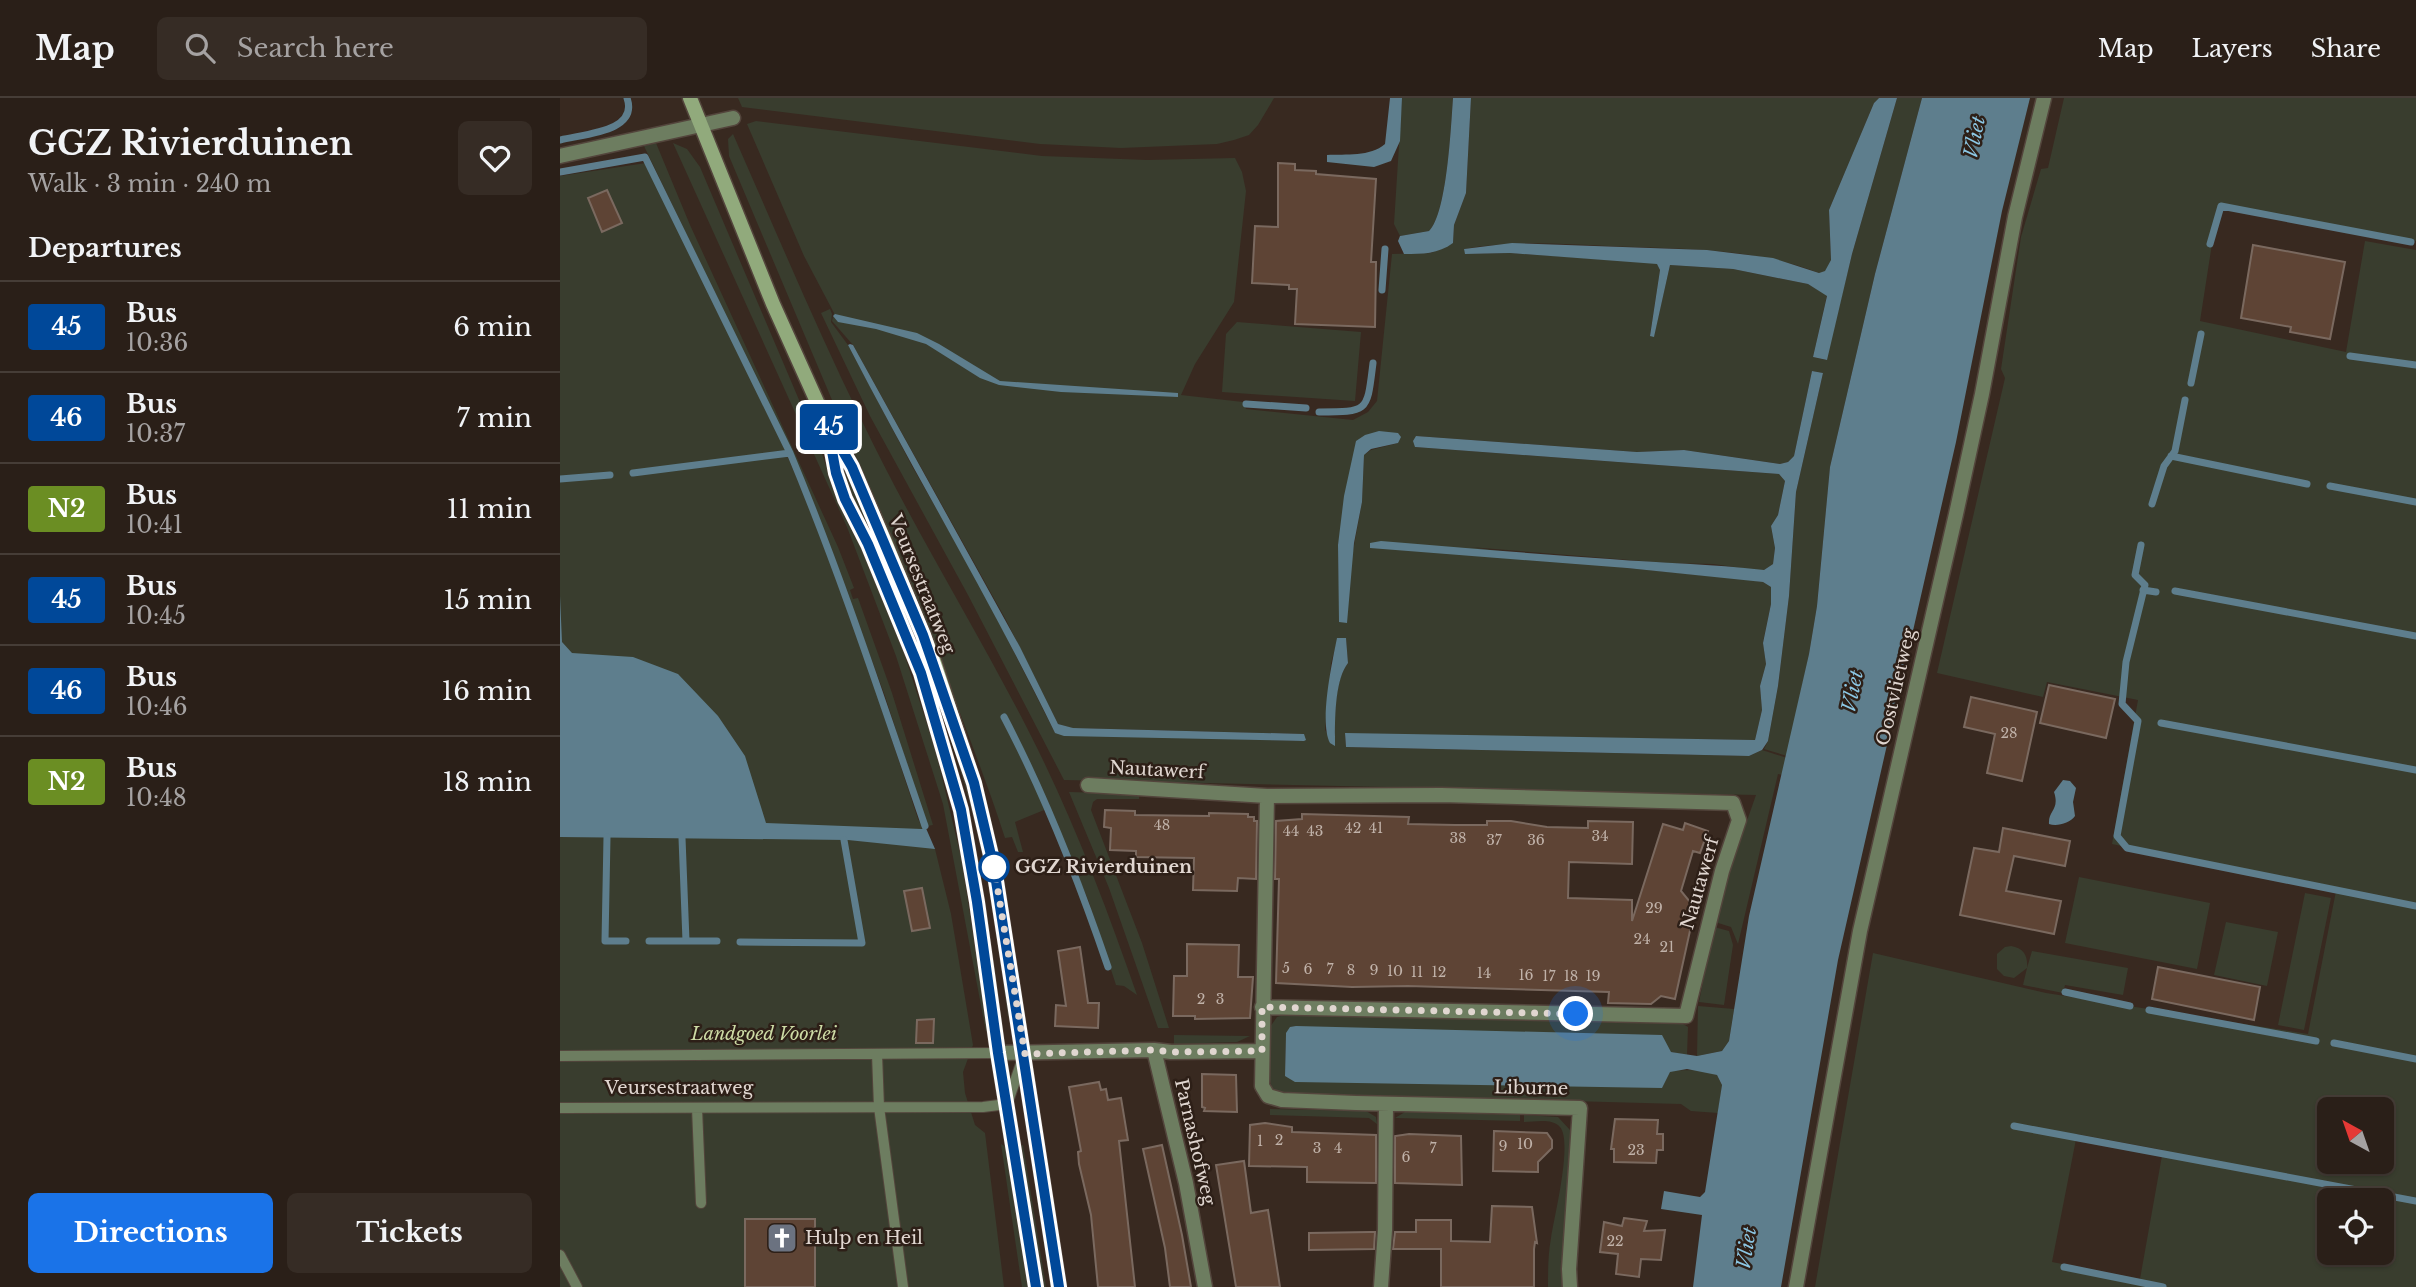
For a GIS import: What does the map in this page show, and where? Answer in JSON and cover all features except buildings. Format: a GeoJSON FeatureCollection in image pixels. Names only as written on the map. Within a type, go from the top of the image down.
{"type":"FeatureCollection","features":[{"type":"Feature","properties":{"kind":"main road","name":"Veursestraatweg"},"geometry":{"type":"LineString","coordinates":[[690,98],[772,304],[827,424],[852,467],[923,635],[974,783],[994,868],[1025,1054],[1059,1287]]}},
{"type":"Feature","properties":{"kind":"main road","name":"Veursestraatweg"},"geometry":{"type":"LineString","coordinates":[[827,424],[836,473],[845,499],[868,544],[921,673],[961,810],[1036,1287]]}},
{"type":"Feature","properties":{"kind":"street","name":"Oostvlietweg"},"geometry":{"type":"LineString","coordinates":[[1796,1287],[1860,931],[1956,514],[1982,394],[2015,217],[2044,98]]}},
{"type":"Feature","properties":{"kind":"street"},"geometry":{"type":"LineString","coordinates":[[560,156],[733,118]]}},
{"type":"Feature","properties":{"kind":"street","name":"Nautawerf"},"geometry":{"type":"LineString","coordinates":[[1088,785],[1267,796],[1441,795],[1733,803],[1739,820],[1722,871],[1686,1016],[1262,1007]]}},
{"type":"Feature","properties":{"kind":"street"},"geometry":{"type":"LineString","coordinates":[[1025,1054],[1154,1050],[1262,1051],[1262,1007],[1271,923],[1265,899],[1267,796]]}},
{"type":"Feature","properties":{"kind":"street","name":"Parnashofweg"},"geometry":{"type":"LineString","coordinates":[[1154,1050],[1186,1183],[1205,1287]]}},
{"type":"Feature","properties":{"kind":"street","name":"Liburne"},"geometry":{"type":"LineString","coordinates":[[1262,1051],[1262,1086],[1268,1096],[1282,1100],[1580,1108],[1570,1287]]}},
{"type":"Feature","properties":{"kind":"street","name":"Veursestraatweg"},"geometry":{"type":"LineString","coordinates":[[998,1053],[1025,1054]]}},
{"type":"Feature","properties":{"kind":"street"},"geometry":{"type":"LineString","coordinates":[[1381,1287],[1385,1230],[1386,1104]]}},
{"type":"Feature","properties":{"kind":"lane","name":"Veursestraatweg"},"geometry":{"type":"LineString","coordinates":[[560,1069],[560,1057],[998,1053]]}},
{"type":"Feature","properties":{"kind":"lane"},"geometry":{"type":"LineString","coordinates":[[877,1054],[879,1107],[903,1287]]}},
{"type":"Feature","properties":{"kind":"lane","name":"Veursestraatweg"},"geometry":{"type":"LineString","coordinates":[[560,1108],[983,1107],[1007,1104],[1025,1054]]}},
{"type":"Feature","properties":{"kind":"lane"},"geometry":{"type":"LineString","coordinates":[[697,1108],[701,1203]]}},
{"type":"Feature","properties":{"kind":"lane"},"geometry":{"type":"LineString","coordinates":[[560,1255],[577,1287]]}},
{"type":"Feature","properties":{"kind":"green space"},"geometry":{"type":"Polygon","coordinates":[[[738,98],[1274,98],[1249,135],[1234,140],[1217,144],[1121,148],[1040,144],[742,107],[738,98]]]}},
{"type":"Feature","properties":{"kind":"green space"},"geometry":{"type":"Polygon","coordinates":[[[1402,98],[1453,98],[1447,169],[1435,222],[1429,231],[1400,236],[1394,224],[1402,98]]]}},
{"type":"Feature","properties":{"kind":"green space"},"geometry":{"type":"Polygon","coordinates":[[[1471,98],[1879,98],[1874,103],[1829,210],[1831,260],[1826,271],[1819,273],[1768,258],[1688,249],[1536,243],[1464,249],[1466,254],[1510,253],[1657,263],[1660,270],[1650,335],[1654,336],[1670,265],[1733,269],[1808,284],[1827,295],[1813,357],[1826,360],[1852,254],[1897,98],[1922,98],[1875,274],[1830,467],[1817,606],[1787,756],[1764,749],[1768,741],[1778,686],[1789,596],[1796,492],[1823,373],[1812,371],[1794,456],[1788,462],[1780,464],[1684,450],[1637,452],[1416,436],[1415,447],[1779,474],[1785,481],[1778,515],[1771,526],[1775,548],[1773,564],[1763,571],[1713,564],[1667,563],[1470,547],[1627,568],[1751,580],[1771,587],[1771,604],[1763,642],[1766,664],[1760,686],[1762,710],[1755,740],[1345,734],[1346,747],[1749,756],[1762,750],[1787,758],[1783,775],[1778,774],[1738,944],[1731,927],[1715,922],[1756,795],[1064,780],[968,595],[870,416],[821,313],[830,309],[831,322],[848,345],[912,466],[982,589],[1055,733],[1304,741],[1304,734],[1072,728],[1058,724],[1006,620],[853,345],[832,321],[834,313],[804,256],[747,124],[756,121],[1042,156],[1147,160],[1235,158],[1242,172],[1246,191],[1234,302],[1195,364],[1181,395],[1243,402],[1246,409],[1353,420],[1368,412],[1377,401],[1392,254],[1431,253],[1453,243],[1454,225],[1466,193],[1471,98]],[[1365,435],[1338,545],[1340,622],[1362,502],[1364,455],[1371,450],[1398,443],[1365,435]],[[1338,638],[1331,663],[1325,730],[1335,745],[1337,691],[1348,663],[1346,639],[1338,638]]]}},
{"type":"Feature","properties":{"kind":"green space"},"geometry":{"type":"Polygon","coordinates":[[[2064,98],[2416,98],[2416,241],[2224,206],[2221,218],[2216,218],[2200,321],[2346,352],[2365,241],[2416,250],[2416,1287],[1815,1287],[1873,953],[2046,993],[2308,1034],[2336,891],[2112,844],[2138,700],[2047,682],[2043,697],[1937,673],[2005,378],[2001,369],[2021,237],[2041,169],[2048,168],[2064,98]],[[2077,1134],[2052,1262],[2140,1279],[2163,1150],[2077,1134]]]}},
{"type":"Feature","properties":{"kind":"green space"},"geometry":{"type":"Polygon","coordinates":[[[733,134],[880,458],[1006,688],[1058,792],[1137,995],[1124,986],[1116,985],[1089,902],[1049,808],[1015,822],[1023,852],[1018,852],[1012,837],[1005,838],[938,651],[729,156],[728,139],[733,134]]]}},
{"type":"Feature","properties":{"kind":"green space"},"geometry":{"type":"Polygon","coordinates":[[[656,143],[690,225],[838,547],[854,588],[850,590],[853,599],[858,598],[892,693],[933,825],[927,826],[885,696],[815,507],[792,453],[644,146],[656,143]]]}},
{"type":"Feature","properties":{"kind":"green space"},"geometry":{"type":"Polygon","coordinates":[[[673,143],[687,149],[700,167],[822,454],[835,492],[872,571],[904,653],[936,752],[961,857],[988,1029],[986,1032],[943,804],[896,656],[847,527],[673,143]]]}},
{"type":"Feature","properties":{"kind":"green space","name":"Landgoed Voorlei"},"geometry":{"type":"Polygon","coordinates":[[[646,163],[783,446],[818,527],[855,628],[918,819],[935,849],[951,914],[973,1045],[963,1072],[965,1093],[975,1125],[985,1133],[1004,1287],[560,1287],[560,176],[646,163]]]}},
{"type":"Feature","properties":{"kind":"green space"},"geometry":{"type":"Polygon","coordinates":[[[1237,322],[1361,332],[1355,401],[1222,392],[1226,334],[1237,322]]]}},
{"type":"Feature","properties":{"kind":"green space"},"geometry":{"type":"Polygon","coordinates":[[[842,455],[923,648],[952,727],[986,860],[1012,1017],[1008,1017],[993,912],[978,834],[962,777],[910,626],[875,542],[845,480],[842,455]]]}},
{"type":"Feature","properties":{"kind":"green space"},"geometry":{"type":"Polygon","coordinates":[[[1069,792],[1139,794],[1139,799],[1097,799],[1091,810],[1142,943],[1169,1028],[1158,1028],[1109,888],[1069,792]]]}},
{"type":"Feature","properties":{"kind":"green space"},"geometry":{"type":"Polygon","coordinates":[[[2079,877],[2210,903],[2197,969],[2065,943],[2079,877]]]}},
{"type":"Feature","properties":{"kind":"green space"},"geometry":{"type":"Polygon","coordinates":[[[2305,893],[2331,898],[2304,1030],[2278,1025],[2305,893]]]}},
{"type":"Feature","properties":{"kind":"green space"},"geometry":{"type":"Polygon","coordinates":[[[2226,922],[2278,932],[2267,986],[2214,975],[2226,922]]]}},
{"type":"Feature","properties":{"kind":"green space"},"geometry":{"type":"Polygon","coordinates":[[[1714,927],[1729,931],[1733,945],[1724,1005],[1699,1002],[1714,927]]]}},
{"type":"Feature","properties":{"kind":"green space"},"geometry":{"type":"Polygon","coordinates":[[[2011,946],[2022,951],[2027,964],[2027,968],[2014,978],[2004,976],[1997,969],[1997,954],[2005,947],[2011,946]]]}},
{"type":"Feature","properties":{"kind":"green space"},"geometry":{"type":"Polygon","coordinates":[[[2032,951],[2128,968],[2123,995],[2065,985],[2063,993],[2023,985],[2032,951]]]}},
{"type":"Feature","properties":{"kind":"green space"},"geometry":{"type":"Polygon","coordinates":[[[1698,1006],[1734,1009],[1729,1041],[1722,1051],[1697,1056],[1698,1006]]]}},
{"type":"Feature","properties":{"kind":"green space"},"geometry":{"type":"Polygon","coordinates":[[[1284,1015],[1683,1024],[1688,1027],[1687,1055],[1671,1052],[1286,1033],[1285,1076],[1699,1070],[1717,1075],[1722,1085],[1718,1113],[1691,1111],[1681,1104],[1279,1093],[1272,1088],[1269,1077],[1270,1027],[1277,1017],[1284,1015]]]}},
{"type":"Feature","properties":{"kind":"green space"},"geometry":{"type":"Polygon","coordinates":[[[1174,1035],[1250,1036],[1237,1042],[1174,1044],[1174,1035]]]}},
{"type":"Feature","properties":{"kind":"green space"},"geometry":{"type":"Polygon","coordinates":[[[1270,1109],[1366,1111],[1376,1117],[1377,1124],[1369,1118],[1270,1115],[1270,1109]]]}},
{"type":"Feature","properties":{"kind":"green space"},"geometry":{"type":"Polygon","coordinates":[[[1405,1112],[1520,1115],[1520,1121],[1395,1118],[1405,1112]]]}},
{"type":"Feature","properties":{"kind":"green space"},"geometry":{"type":"Polygon","coordinates":[[[1524,1115],[1558,1117],[1570,1130],[1572,1137],[1564,1287],[1548,1287],[1550,1244],[1564,1163],[1563,1135],[1557,1124],[1543,1121],[1524,1122],[1524,1115]]]}},
{"type":"Feature","properties":{"kind":"green space"},"geometry":{"type":"Polygon","coordinates":[[[1001,1144],[1006,1147],[1030,1287],[1022,1287],[1001,1144]]]}},
{"type":"Feature","properties":{"kind":"green space"},"geometry":{"type":"Polygon","coordinates":[[[1023,1145],[1046,1287],[1042,1287],[1019,1146],[1023,1145]]]}},
{"type":"Feature","properties":{"kind":"water"},"geometry":{"type":"Polygon","coordinates":[[[1390,98],[1402,98],[1400,141],[1391,161],[1374,167],[1327,162],[1327,155],[1365,153],[1385,144],[1390,98]]]}},
{"type":"Feature","properties":{"kind":"water"},"geometry":{"type":"Polygon","coordinates":[[[1453,98],[1471,98],[1466,193],[1454,225],[1453,243],[1436,251],[1404,254],[1398,241],[1400,236],[1429,231],[1440,207],[1447,169],[1453,98]]]}},
{"type":"Feature","properties":{"kind":"water"},"geometry":{"type":"Polygon","coordinates":[[[1879,98],[1897,98],[1852,254],[1827,360],[1813,357],[1827,296],[1808,284],[1733,269],[1670,265],[1654,337],[1650,336],[1660,270],[1657,264],[1510,253],[1465,254],[1464,249],[1512,243],[1707,250],[1773,258],[1819,273],[1825,271],[1831,260],[1829,210],[1874,103],[1879,98]]]}},
{"type":"Feature","properties":{"kind":"water","name":"Vliet"},"geometry":{"type":"Polygon","coordinates":[[[1922,98],[2030,98],[2002,211],[1956,442],[1838,960],[1781,1287],[1693,1287],[1702,1215],[1661,1209],[1664,1191],[1700,1197],[1705,1192],[1722,1085],[1717,1075],[1687,1069],[1670,1072],[1662,1088],[1295,1082],[1285,1076],[1286,1033],[1290,1027],[1296,1026],[1662,1035],[1671,1052],[1697,1056],[1722,1051],[1729,1041],[1749,916],[1809,654],[1817,606],[1830,467],[1875,274],[1922,98]]]}},
{"type":"Feature","properties":{"kind":"water"},"geometry":{"type":"Polygon","coordinates":[[[835,314],[917,333],[1000,381],[1178,393],[1178,397],[1061,392],[999,385],[980,378],[926,344],[876,329],[838,322],[833,316],[835,314]]]}},
{"type":"Feature","properties":{"kind":"water"},"geometry":{"type":"Polygon","coordinates":[[[848,345],[853,345],[1020,647],[1058,724],[1073,728],[1304,734],[1306,740],[1064,736],[1055,733],[848,345]]]}},
{"type":"Feature","properties":{"kind":"water"},"geometry":{"type":"Polygon","coordinates":[[[1812,371],[1823,373],[1796,492],[1789,596],[1778,686],[1768,741],[1762,750],[1749,756],[1346,747],[1345,733],[1755,740],[1762,710],[1760,686],[1766,664],[1763,643],[1771,604],[1771,587],[1763,582],[1627,568],[1370,548],[1370,543],[1381,541],[1764,570],[1773,564],[1775,548],[1771,526],[1778,515],[1785,481],[1779,474],[1415,447],[1413,441],[1416,436],[1637,452],[1684,450],[1780,464],[1788,462],[1794,456],[1812,371]]]}},
{"type":"Feature","properties":{"kind":"water"},"geometry":{"type":"Polygon","coordinates":[[[1379,431],[1398,433],[1401,437],[1398,443],[1371,449],[1364,455],[1362,502],[1354,543],[1347,623],[1339,622],[1338,545],[1344,496],[1356,441],[1379,431]]]}},
{"type":"Feature","properties":{"kind":"water"},"geometry":{"type":"Polygon","coordinates":[[[560,596],[562,642],[572,653],[633,657],[678,674],[718,716],[745,756],[766,823],[922,829],[925,826],[935,849],[848,840],[560,837],[560,596]]]}},
{"type":"Feature","properties":{"kind":"water"},"geometry":{"type":"Polygon","coordinates":[[[1337,638],[1346,638],[1348,663],[1338,691],[1335,746],[1330,743],[1327,733],[1326,707],[1337,638]]]}},
{"type":"Feature","properties":{"kind":"water"},"geometry":{"type":"Polygon","coordinates":[[[2063,780],[2070,781],[2076,788],[2073,802],[2075,816],[2063,824],[2049,824],[2056,803],[2054,792],[2063,780]]]}},
{"type":"Feature","properties":{"kind":"waterway"},"geometry":{"type":"LineString","coordinates":[[560,140],[607,130],[617,125],[625,118],[629,109],[627,98]]}},
{"type":"Feature","properties":{"kind":"waterway"},"geometry":{"type":"LineString","coordinates":[[560,172],[645,157],[790,453],[633,473]]}},
{"type":"Feature","properties":{"kind":"waterway"},"geometry":{"type":"LineString","coordinates":[[2210,244],[2221,206],[2411,242]]}},
{"type":"Feature","properties":{"kind":"waterway"},"geometry":{"type":"LineString","coordinates":[[1382,290],[1385,249]]}},
{"type":"Feature","properties":{"kind":"waterway"},"geometry":{"type":"LineString","coordinates":[[2191,383],[2201,334]]}},
{"type":"Feature","properties":{"kind":"waterway"},"geometry":{"type":"LineString","coordinates":[[2350,356],[2416,365]]}},
{"type":"Feature","properties":{"kind":"waterway"},"geometry":{"type":"LineString","coordinates":[[1319,412],[1348,411],[1362,406],[1369,391],[1373,363]]}},
{"type":"Feature","properties":{"kind":"waterway"},"geometry":{"type":"LineString","coordinates":[[2152,504],[2164,466],[2175,451],[2185,400]]}},
{"type":"Feature","properties":{"kind":"waterway"},"geometry":{"type":"LineString","coordinates":[[1246,404],[1306,408]]}},
{"type":"Feature","properties":{"kind":"waterway"},"geometry":{"type":"LineString","coordinates":[[790,453],[844,592],[925,826]]}},
{"type":"Feature","properties":{"kind":"waterway"},"geometry":{"type":"LineString","coordinates":[[2171,456],[2307,484]]}},
{"type":"Feature","properties":{"kind":"waterway"},"geometry":{"type":"LineString","coordinates":[[560,479],[610,475]]}},
{"type":"Feature","properties":{"kind":"waterway"},"geometry":{"type":"LineString","coordinates":[[2330,486],[2416,502]]}},
{"type":"Feature","properties":{"kind":"waterway"},"geometry":{"type":"LineString","coordinates":[[2141,545],[2135,575],[2145,585],[2126,662],[2122,704],[2138,721],[2117,836],[2127,848],[2416,906]]}},
{"type":"Feature","properties":{"kind":"waterway"},"geometry":{"type":"LineString","coordinates":[[2143,590],[2156,592]]}},
{"type":"Feature","properties":{"kind":"waterway"},"geometry":{"type":"LineString","coordinates":[[2175,591],[2416,636]]}},
{"type":"Feature","properties":{"kind":"waterway"},"geometry":{"type":"LineString","coordinates":[[1004,717],[1061,840],[1108,967]]}},
{"type":"Feature","properties":{"kind":"waterway"},"geometry":{"type":"LineString","coordinates":[[2161,723],[2416,770]]}},
{"type":"Feature","properties":{"kind":"waterway"},"geometry":{"type":"LineString","coordinates":[[607,837],[605,941],[626,941]]}},
{"type":"Feature","properties":{"kind":"waterway"},"geometry":{"type":"LineString","coordinates":[[682,838],[686,941]]}},
{"type":"Feature","properties":{"kind":"waterway"},"geometry":{"type":"LineString","coordinates":[[740,942],[862,943],[844,840]]}},
{"type":"Feature","properties":{"kind":"waterway"},"geometry":{"type":"LineString","coordinates":[[649,941],[717,941]]}},
{"type":"Feature","properties":{"kind":"waterway"},"geometry":{"type":"LineString","coordinates":[[2065,992],[2130,1006]]}},
{"type":"Feature","properties":{"kind":"waterway"},"geometry":{"type":"LineString","coordinates":[[2149,1010],[2316,1041]]}},
{"type":"Feature","properties":{"kind":"waterway"},"geometry":{"type":"LineString","coordinates":[[2334,1043],[2416,1059]]}},
{"type":"Feature","properties":{"kind":"waterway"},"geometry":{"type":"LineString","coordinates":[[2014,1126],[2416,1201]]}},
{"type":"Feature","properties":{"kind":"waterway"},"geometry":{"type":"LineString","coordinates":[[2064,1267],[2163,1287]]}},
{"type":"Feature","properties":{"kind":"bus line","name":"45"},"geometry":{"type":"LineString","coordinates":[[1036,1287],[961,810],[921,673],[868,544],[845,499],[836,473],[827,424],[852,467],[933,658],[974,783],[994,868],[1025,1054],[1059,1287]]}},
{"type":"Feature","properties":{"kind":"place","name":"GGZ Rivierduinen"},"geometry":{"type":"Point","coordinates":[994,867]}},
{"type":"Feature","properties":{"kind":"place","name":"Hulp en Heil"},"geometry":{"type":"Point","coordinates":[782,1238]}},
{"type":"Feature","properties":{"kind":"route"},"geometry":{"type":"LineString","coordinates":[[994,867],[1025,1054],[1154,1050],[1262,1051],[1262,1007],[1576,1014]]}}]}
